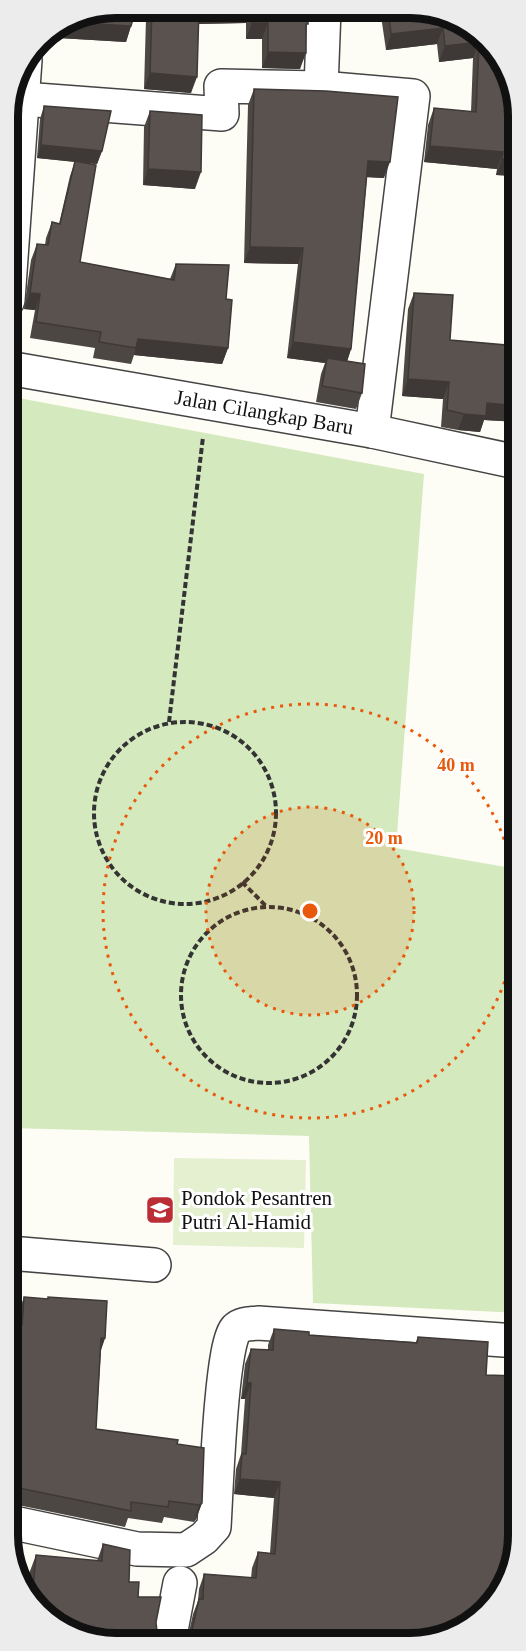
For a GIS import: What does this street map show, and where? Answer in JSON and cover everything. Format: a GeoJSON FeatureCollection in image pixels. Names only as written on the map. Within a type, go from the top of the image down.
{"type":"FeatureCollection","features":[{"type":"Feature","properties":{"kind":"street"},"geometry":{"type":"LineString","coordinates":[[321,88],[324,18]]}},
{"type":"Feature","properties":{"kind":"street"},"geometry":{"type":"LineString","coordinates":[[18,166],[24,82]]}},
{"type":"Feature","properties":{"kind":"street"},"geometry":{"type":"LineString","coordinates":[[23,99],[222,114],[221,86],[321,88],[413,96],[372,431]]}},
{"type":"Feature","properties":{"kind":"street","name":"Jalan Cilangkap Baru"},"geometry":{"type":"LineString","coordinates":[[18,370],[372,431],[508,460]]}},
{"type":"Feature","properties":{"kind":"street"},"geometry":{"type":"LineString","coordinates":[[18,1254],[154,1265]]}},
{"type":"Feature","properties":{"kind":"street"},"geometry":{"type":"LineString","coordinates":[[18,1524],[137,1549],[186,1550],[204,1538],[214,1527],[222,1392],[230,1340],[236,1329],[245,1324],[258,1323],[508,1340]]}},
{"type":"Feature","properties":{"kind":"street"},"geometry":{"type":"LineString","coordinates":[[171,1633],[180,1583]]}},
{"type":"Feature","properties":{"kind":"path"},"geometry":{"type":"LineString","coordinates":[[169,722],[207,402]]}},
{"type":"Feature","properties":{"kind":"path"},"geometry":{"type":"LineString","coordinates":[[169,722],[198,722],[224,730],[247,747],[264,768],[274,795],[275,824],[267,850],[252,874],[242,882],[228,893],[198,903],[166,902],[137,891],[113,870],[98,842],[94,810],[99,780],[115,753],[140,733],[169,722]]}},
{"type":"Feature","properties":{"kind":"path"},"geometry":{"type":"LineString","coordinates":[[242,882],[266,906],[294,910],[319,922],[339,942],[344,951],[352,967],[357,995],[352,1024],[339,1049],[319,1068],[293,1080],[263,1083],[234,1077],[209,1060],[191,1036],[181,1008],[181,998],[182,978],[192,950],[211,927],[236,912],[266,906]]}},
{"type":"Feature","properties":{"kind":"green space"},"geometry":{"type":"Polygon","coordinates":[[[18,398],[424,474],[396,848],[508,867],[508,1313],[313,1303],[309,1136],[18,1128],[18,398]]]}},
{"type":"Feature","properties":{"kind":"green space"},"geometry":{"type":"Polygon","coordinates":[[[174,1158],[306,1160],[304,1248],[173,1245],[174,1158]]]}},
{"type":"Feature","properties":{"kind":"building"},"geometry":{"type":"Polygon","coordinates":[[[133,18],[131,26],[84,23],[97,20],[133,18]]]}},
{"type":"Feature","properties":{"kind":"building"},"geometry":{"type":"Polygon","coordinates":[[[152,18],[199,18],[197,77],[150,73],[152,18]]]}},
{"type":"Feature","properties":{"kind":"building"},"geometry":{"type":"Polygon","coordinates":[[[252,18],[308,18],[306,53],[268,52],[268,23],[252,23],[252,18]]]}},
{"type":"Feature","properties":{"kind":"building"},"geometry":{"type":"Polygon","coordinates":[[[389,18],[410,18],[448,25],[475,43],[445,46],[443,28],[391,34],[389,18]]]}},
{"type":"Feature","properties":{"kind":"building"},"geometry":{"type":"Polygon","coordinates":[[[479,47],[488,56],[501,78],[506,97],[508,159],[502,159],[503,152],[430,146],[434,108],[476,112],[479,47]]]}},
{"type":"Feature","properties":{"kind":"building"},"geometry":{"type":"Polygon","coordinates":[[[254,89],[326,91],[398,97],[390,162],[368,161],[351,349],[293,342],[303,248],[250,247],[254,89]]]}},
{"type":"Feature","properties":{"kind":"building"},"geometry":{"type":"Polygon","coordinates":[[[44,106],[111,111],[102,151],[41,145],[44,106]]]}},
{"type":"Feature","properties":{"kind":"building"},"geometry":{"type":"Polygon","coordinates":[[[150,111],[202,115],[201,172],[148,169],[150,111]]]}},
{"type":"Feature","properties":{"kind":"building"},"geometry":{"type":"Polygon","coordinates":[[[75,161],[96,165],[80,262],[174,280],[176,264],[229,265],[226,299],[232,300],[228,348],[138,339],[136,348],[99,342],[101,332],[36,322],[40,294],[30,293],[37,244],[48,245],[52,222],[60,224],[75,161]]]}},
{"type":"Feature","properties":{"kind":"building"},"geometry":{"type":"Polygon","coordinates":[[[414,293],[453,295],[450,340],[508,345],[508,405],[487,403],[486,416],[447,410],[449,382],[408,379],[414,293]]]}},
{"type":"Feature","properties":{"kind":"building"},"geometry":{"type":"Polygon","coordinates":[[[327,358],[365,364],[362,393],[322,386],[327,358]]]}},
{"type":"Feature","properties":{"kind":"building"},"geometry":{"type":"Polygon","coordinates":[[[24,1297],[107,1301],[105,1338],[101,1338],[96,1429],[178,1440],[177,1444],[204,1448],[202,1503],[199,1505],[169,1501],[168,1507],[131,1502],[131,1511],[18,1488],[18,1324],[22,1325],[24,1297]]]}},
{"type":"Feature","properties":{"kind":"building"},"geometry":{"type":"Polygon","coordinates":[[[274,1329],[309,1332],[309,1335],[417,1343],[418,1337],[488,1342],[486,1375],[508,1376],[508,1541],[501,1573],[484,1600],[475,1609],[442,1628],[410,1633],[191,1633],[199,1599],[203,1599],[204,1574],[256,1578],[258,1552],[275,1554],[280,1482],[240,1479],[242,1454],[246,1454],[251,1383],[247,1383],[251,1349],[273,1350],[274,1329]]]}},
{"type":"Feature","properties":{"kind":"building"},"geometry":{"type":"Polygon","coordinates":[[[103,1544],[130,1550],[129,1582],[139,1582],[138,1597],[161,1597],[156,1622],[157,1632],[115,1630],[115,1633],[84,1628],[56,1613],[33,1587],[36,1555],[102,1561],[103,1544]]]}},
{"type":"Feature","properties":{"kind":"place","name":"Pondok Pesantren Putri Al-Hamid"},"geometry":{"type":"Point","coordinates":[160,1210]}}]}
